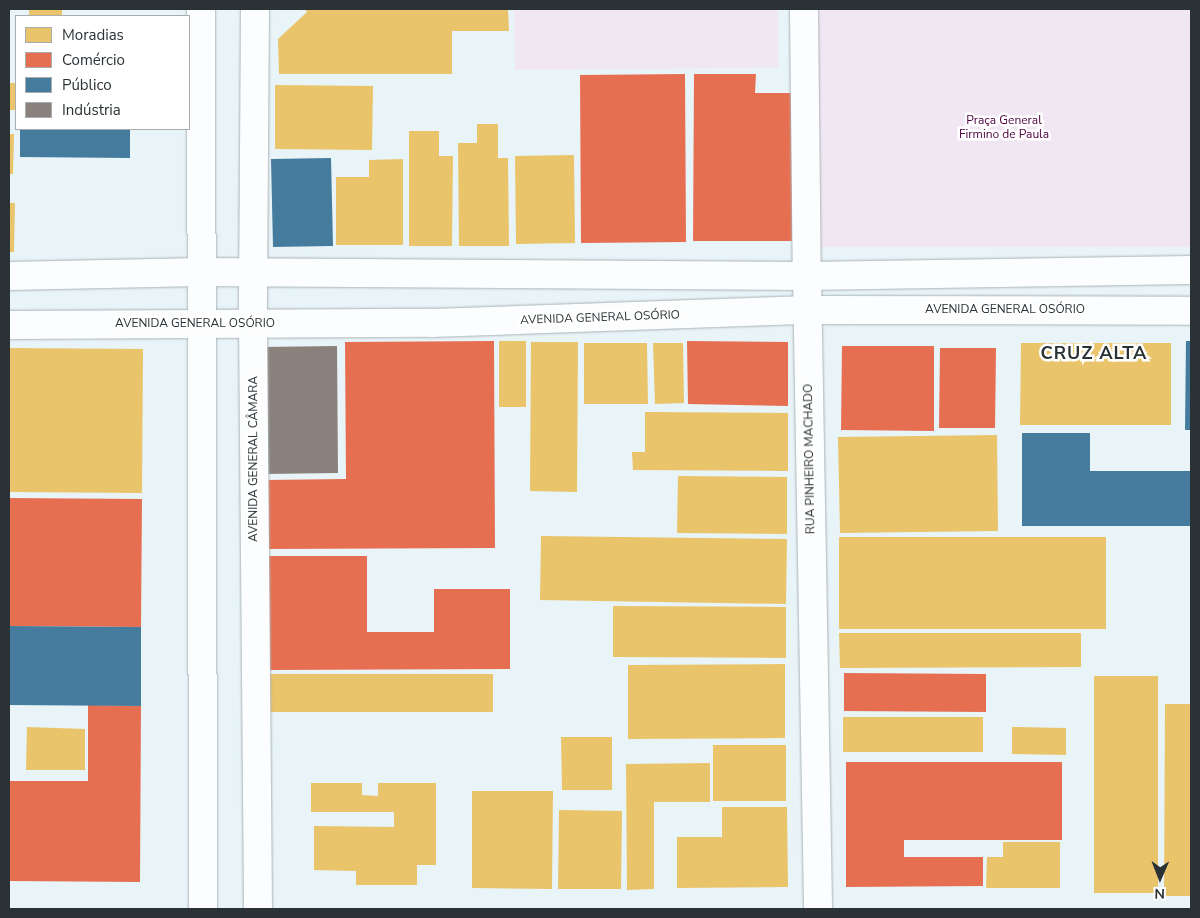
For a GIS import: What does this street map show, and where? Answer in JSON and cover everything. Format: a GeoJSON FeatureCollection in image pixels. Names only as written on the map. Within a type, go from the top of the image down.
{"type":"FeatureCollection","features":[{"type":"Feature","properties":{"kind":"main road"},"geometry":{"type":"LineString","coordinates":[[201,9],[202,272],[200,323],[203,909]]}},
{"type":"Feature","properties":{"kind":"main road","name":"AVENIDA GENERAL CÂMARA"},"geometry":{"type":"LineString","coordinates":[[255,9],[256,273],[253,323],[258,909]]}},
{"type":"Feature","properties":{"kind":"main road","name":"RUA PINHEIRO MACHADO"},"geometry":{"type":"LineString","coordinates":[[804,9],[818,909]]}},
{"type":"Feature","properties":{"kind":"main road"},"geometry":{"type":"LineString","coordinates":[[9,276],[202,272],[807,276],[1191,270]]}},
{"type":"Feature","properties":{"kind":"main road","name":"AVENIDA GENERAL OSÓRIO"},"geometry":{"type":"LineString","coordinates":[[9,325],[432,322],[808,310],[1191,311]]}},
{"type":"Feature","properties":{"kind":"green space"},"geometry":{"type":"Polygon","coordinates":[[[514,9],[778,9],[778,68],[515,70],[514,9]]]}},
{"type":"Feature","properties":{"kind":"green space","name":"Praça General Firmino de Paula"},"geometry":{"type":"Polygon","coordinates":[[[817,9],[1191,9],[1191,247],[817,247],[817,9]]]}},
{"type":"Feature","properties":{"kind":"building: Moradias"},"geometry":{"type":"Polygon","coordinates":[[[29,9],[62,9],[62,15],[29,15],[29,9]]]}},
{"type":"Feature","properties":{"kind":"building: Moradias"},"geometry":{"type":"Polygon","coordinates":[[[305,9],[508,9],[509,31],[452,31],[452,74],[279,74],[278,39],[307,12],[305,9]]]}},
{"type":"Feature","properties":{"kind":"building: Moradias"},"geometry":{"type":"Polygon","coordinates":[[[9,83],[15,83],[15,110],[9,110],[9,83]]]}},
{"type":"Feature","properties":{"kind":"building: Moradias"},"geometry":{"type":"Polygon","coordinates":[[[275,85],[373,86],[372,150],[275,149],[275,85]]]}},
{"type":"Feature","properties":{"kind":"building: Moradias"},"geometry":{"type":"Polygon","coordinates":[[[477,124],[498,124],[498,158],[508,158],[509,246],[459,246],[458,143],[477,143],[477,124]]]}},
{"type":"Feature","properties":{"kind":"building: Moradias"},"geometry":{"type":"Polygon","coordinates":[[[409,131],[439,131],[439,156],[453,156],[452,246],[409,246],[409,131]]]}},
{"type":"Feature","properties":{"kind":"building: Moradias"},"geometry":{"type":"Polygon","coordinates":[[[9,134],[14,134],[13,174],[9,174],[9,134]]]}},
{"type":"Feature","properties":{"kind":"building: Moradias"},"geometry":{"type":"Polygon","coordinates":[[[574,155],[575,243],[516,244],[515,156],[574,155]]]}},
{"type":"Feature","properties":{"kind":"building: Moradias"},"geometry":{"type":"Polygon","coordinates":[[[403,159],[403,245],[336,245],[336,177],[369,177],[369,160],[403,159]]]}},
{"type":"Feature","properties":{"kind":"building: Moradias"},"geometry":{"type":"Polygon","coordinates":[[[9,203],[15,203],[14,252],[9,252],[9,203]]]}},
{"type":"Feature","properties":{"kind":"building: Moradias"},"geometry":{"type":"Polygon","coordinates":[[[499,341],[526,341],[526,407],[499,407],[499,341]]]}},
{"type":"Feature","properties":{"kind":"building: Moradias"},"geometry":{"type":"Polygon","coordinates":[[[531,342],[578,342],[577,492],[530,491],[531,342]]]}},
{"type":"Feature","properties":{"kind":"building: Moradias"},"geometry":{"type":"Polygon","coordinates":[[[584,343],[647,343],[648,404],[584,404],[584,343]]]}},
{"type":"Feature","properties":{"kind":"building: Moradias"},"geometry":{"type":"Polygon","coordinates":[[[653,343],[683,343],[684,403],[655,404],[653,343]]]}},
{"type":"Feature","properties":{"kind":"building: Moradias"},"geometry":{"type":"Polygon","coordinates":[[[1021,343],[1171,343],[1171,425],[1020,425],[1021,343]]]}},
{"type":"Feature","properties":{"kind":"building: Moradias"},"geometry":{"type":"Polygon","coordinates":[[[9,348],[143,349],[142,493],[9,492],[9,348]]]}},
{"type":"Feature","properties":{"kind":"building: Moradias"},"geometry":{"type":"Polygon","coordinates":[[[645,412],[788,413],[788,471],[633,470],[632,452],[645,452],[645,412]]]}},
{"type":"Feature","properties":{"kind":"building: Moradias"},"geometry":{"type":"Polygon","coordinates":[[[997,435],[998,531],[840,533],[838,437],[997,435]]]}},
{"type":"Feature","properties":{"kind":"building: Moradias"},"geometry":{"type":"Polygon","coordinates":[[[678,476],[787,477],[787,534],[677,533],[678,476]]]}},
{"type":"Feature","properties":{"kind":"building: Moradias"},"geometry":{"type":"Polygon","coordinates":[[[541,536],[787,539],[786,604],[540,600],[541,536]]]}},
{"type":"Feature","properties":{"kind":"building: Moradias"},"geometry":{"type":"Polygon","coordinates":[[[839,537],[1106,537],[1106,629],[839,629],[839,537]]]}},
{"type":"Feature","properties":{"kind":"building: Moradias"},"geometry":{"type":"Polygon","coordinates":[[[613,606],[786,607],[786,658],[613,657],[613,606]]]}},
{"type":"Feature","properties":{"kind":"building: Moradias"},"geometry":{"type":"Polygon","coordinates":[[[839,633],[1081,633],[1081,667],[840,668],[839,633]]]}},
{"type":"Feature","properties":{"kind":"building: Moradias"},"geometry":{"type":"Polygon","coordinates":[[[785,664],[785,738],[628,739],[628,665],[785,664]]]}},
{"type":"Feature","properties":{"kind":"building: Moradias"},"geometry":{"type":"Polygon","coordinates":[[[270,674],[493,674],[493,712],[270,712],[270,674]]]}},
{"type":"Feature","properties":{"kind":"building: Moradias"},"geometry":{"type":"Polygon","coordinates":[[[1094,676],[1158,676],[1158,893],[1094,893],[1094,676]]]}},
{"type":"Feature","properties":{"kind":"building: Moradias"},"geometry":{"type":"Polygon","coordinates":[[[1165,704],[1191,704],[1191,896],[1164,896],[1165,704]]]}},
{"type":"Feature","properties":{"kind":"building: Moradias"},"geometry":{"type":"Polygon","coordinates":[[[843,717],[983,717],[983,752],[843,752],[843,717]]]}},
{"type":"Feature","properties":{"kind":"building: Moradias"},"geometry":{"type":"Polygon","coordinates":[[[27,727],[85,729],[85,770],[26,770],[27,727]]]}},
{"type":"Feature","properties":{"kind":"building: Moradias"},"geometry":{"type":"Polygon","coordinates":[[[1012,727],[1066,728],[1066,755],[1012,754],[1012,727]]]}},
{"type":"Feature","properties":{"kind":"building: Moradias"},"geometry":{"type":"Polygon","coordinates":[[[561,737],[612,737],[612,790],[562,790],[561,737]]]}},
{"type":"Feature","properties":{"kind":"building: Moradias"},"geometry":{"type":"Polygon","coordinates":[[[713,745],[786,745],[786,801],[713,801],[713,745]]]}},
{"type":"Feature","properties":{"kind":"building: Moradias"},"geometry":{"type":"Polygon","coordinates":[[[710,763],[710,802],[654,802],[654,889],[627,890],[626,764],[710,763]]]}},
{"type":"Feature","properties":{"kind":"building: Moradias"},"geometry":{"type":"Polygon","coordinates":[[[311,783],[362,783],[362,795],[378,796],[378,783],[436,783],[436,865],[417,865],[417,885],[356,885],[356,871],[314,870],[314,826],[394,827],[394,812],[311,812],[311,783]]]}},
{"type":"Feature","properties":{"kind":"building: Moradias"},"geometry":{"type":"Polygon","coordinates":[[[472,791],[553,791],[552,889],[472,888],[472,791]]]}},
{"type":"Feature","properties":{"kind":"building: Moradias"},"geometry":{"type":"Polygon","coordinates":[[[722,807],[787,807],[788,887],[677,888],[677,837],[722,837],[722,807]]]}},
{"type":"Feature","properties":{"kind":"building: Moradias"},"geometry":{"type":"Polygon","coordinates":[[[559,810],[622,811],[621,889],[558,889],[559,810]]]}},
{"type":"Feature","properties":{"kind":"building: Moradias"},"geometry":{"type":"Polygon","coordinates":[[[1003,842],[1060,842],[1060,888],[986,888],[987,857],[1003,857],[1003,842]]]}},
{"type":"Feature","properties":{"kind":"building: Comércio"},"geometry":{"type":"Polygon","coordinates":[[[685,74],[686,242],[581,243],[580,75],[685,74]]]}},
{"type":"Feature","properties":{"kind":"building: Comércio"},"geometry":{"type":"Polygon","coordinates":[[[694,74],[756,74],[755,93],[792,93],[792,241],[693,241],[694,74]]]}},
{"type":"Feature","properties":{"kind":"building: Comércio"},"geometry":{"type":"Polygon","coordinates":[[[494,341],[495,548],[266,549],[266,480],[346,479],[345,342],[494,341]]]}},
{"type":"Feature","properties":{"kind":"building: Comércio"},"geometry":{"type":"Polygon","coordinates":[[[687,341],[788,342],[788,406],[688,404],[687,341]]]}},
{"type":"Feature","properties":{"kind":"building: Comércio"},"geometry":{"type":"Polygon","coordinates":[[[842,346],[934,346],[934,431],[841,430],[842,346]]]}},
{"type":"Feature","properties":{"kind":"building: Comércio"},"geometry":{"type":"Polygon","coordinates":[[[940,348],[996,348],[995,428],[939,428],[940,348]]]}},
{"type":"Feature","properties":{"kind":"building: Comércio"},"geometry":{"type":"Polygon","coordinates":[[[9,498],[142,499],[141,627],[9,626],[9,498]]]}},
{"type":"Feature","properties":{"kind":"building: Comércio"},"geometry":{"type":"Polygon","coordinates":[[[268,556],[367,556],[367,632],[434,632],[434,589],[510,589],[510,669],[268,670],[268,556]]]}},
{"type":"Feature","properties":{"kind":"building: Comércio"},"geometry":{"type":"Polygon","coordinates":[[[844,673],[986,674],[986,712],[844,711],[844,673]]]}},
{"type":"Feature","properties":{"kind":"building: Comércio"},"geometry":{"type":"Polygon","coordinates":[[[88,705],[141,706],[140,882],[9,881],[9,781],[88,781],[88,705]]]}},
{"type":"Feature","properties":{"kind":"building: Comércio"},"geometry":{"type":"Polygon","coordinates":[[[846,762],[1062,762],[1062,840],[904,840],[904,857],[983,857],[983,886],[846,887],[846,762]]]}},
{"type":"Feature","properties":{"kind":"building: Público"},"geometry":{"type":"Polygon","coordinates":[[[20,130],[130,130],[130,158],[20,157],[20,130]]]}},
{"type":"Feature","properties":{"kind":"building: Público"},"geometry":{"type":"Polygon","coordinates":[[[331,158],[333,246],[273,247],[271,159],[331,158]]]}},
{"type":"Feature","properties":{"kind":"building: Público"},"geometry":{"type":"Polygon","coordinates":[[[1186,341],[1191,341],[1191,430],[1185,430],[1186,341]]]}},
{"type":"Feature","properties":{"kind":"building: Público"},"geometry":{"type":"Polygon","coordinates":[[[1022,433],[1090,433],[1090,471],[1191,471],[1191,526],[1022,526],[1022,433]]]}},
{"type":"Feature","properties":{"kind":"building: Público"},"geometry":{"type":"Polygon","coordinates":[[[9,626],[141,627],[141,706],[9,705],[9,626]]]}},
{"type":"Feature","properties":{"kind":"building: Indústria"},"geometry":{"type":"Polygon","coordinates":[[[337,346],[338,473],[264,474],[262,347],[337,346]]]}},
{"type":"Feature","properties":{"kind":"district","name":"CRUZ ALTA"},"geometry":{"type":"Point","coordinates":[1094,353]}}]}
